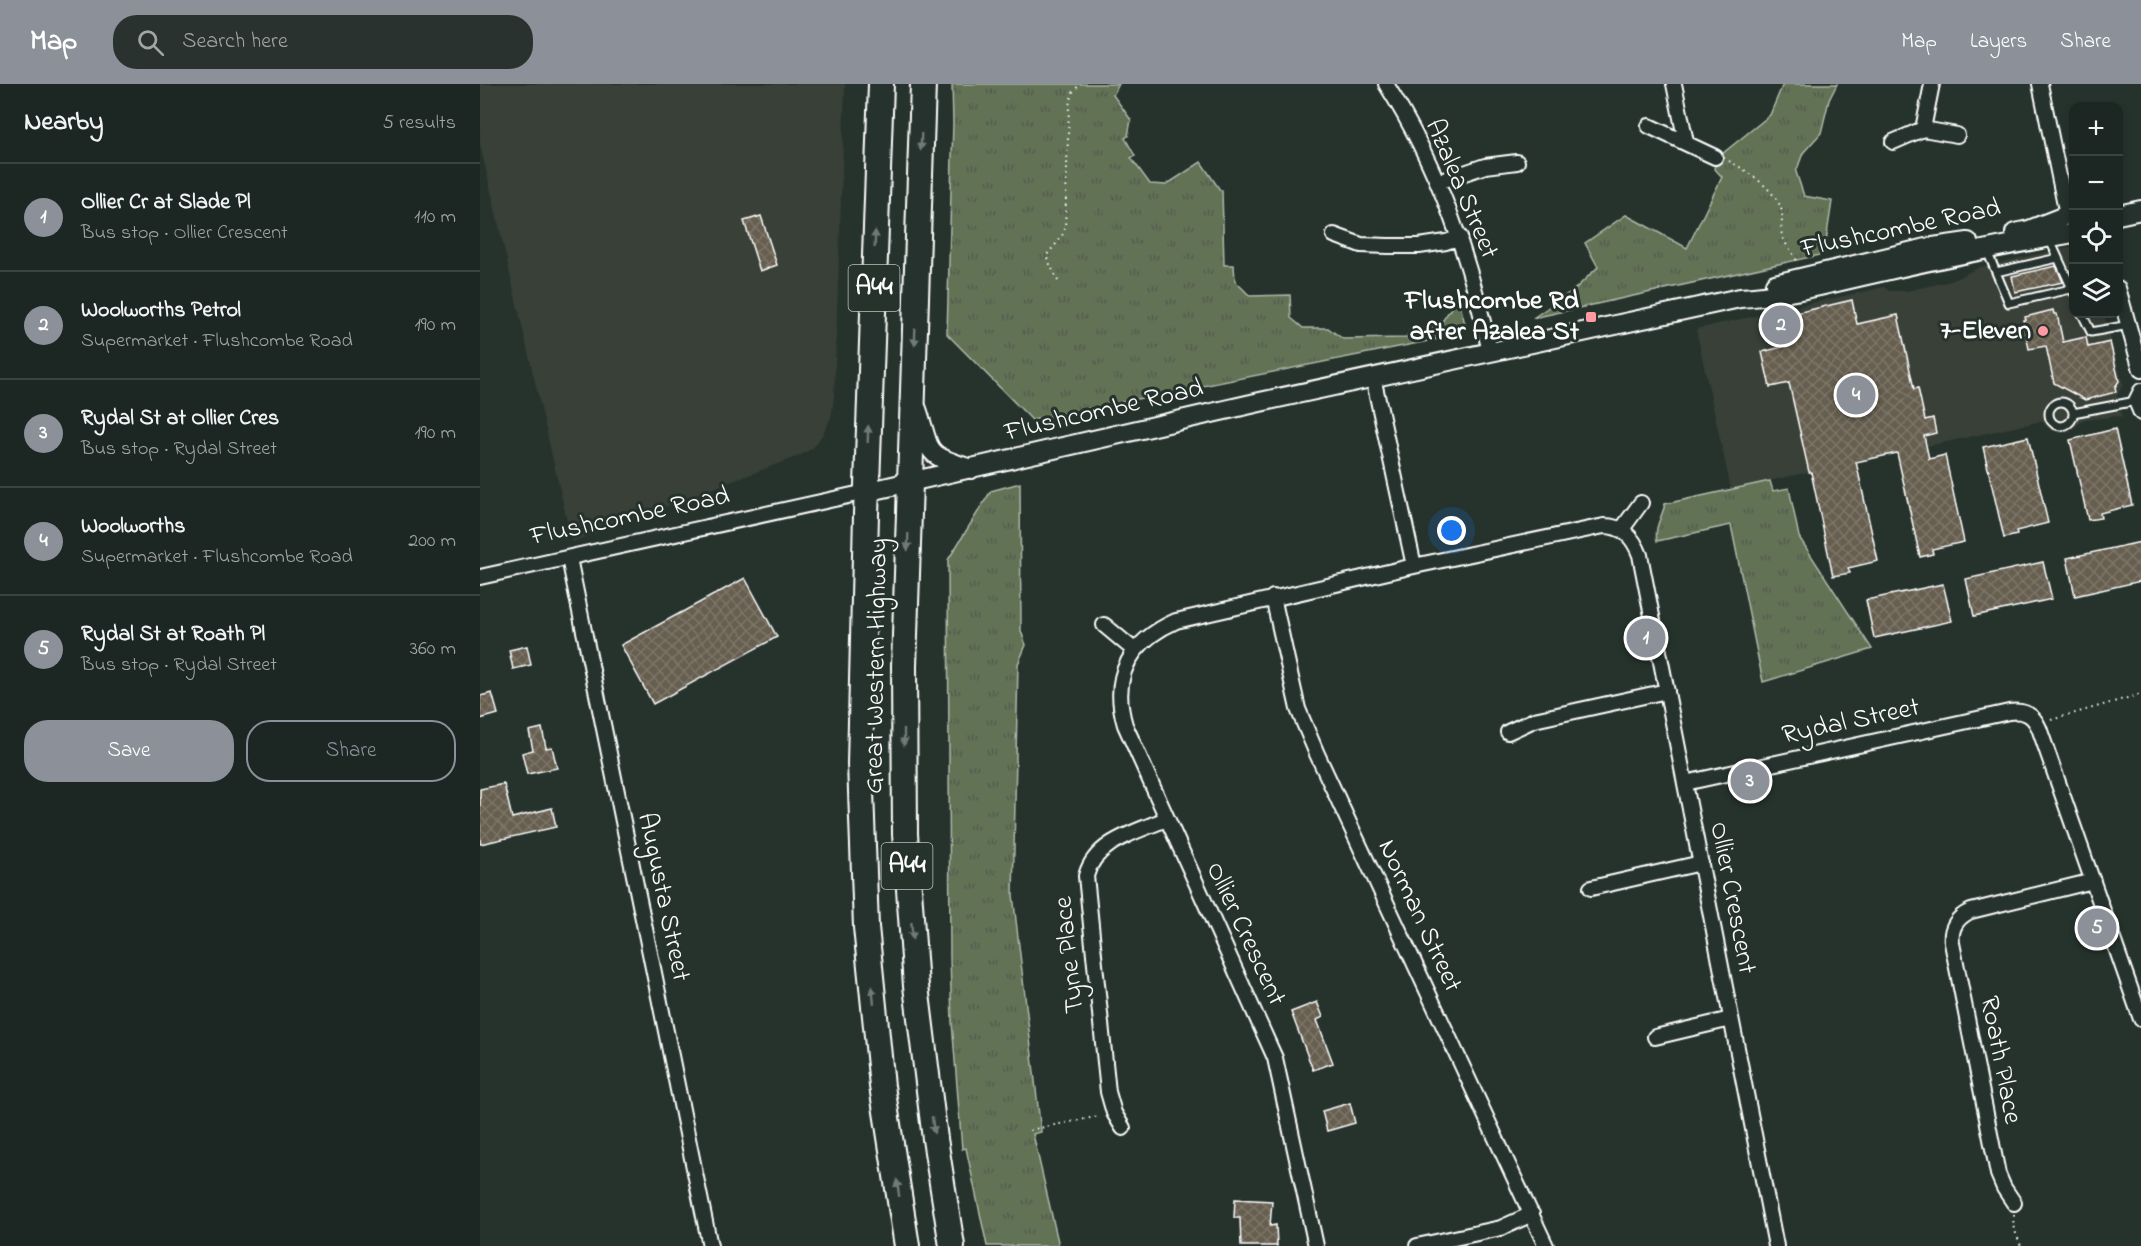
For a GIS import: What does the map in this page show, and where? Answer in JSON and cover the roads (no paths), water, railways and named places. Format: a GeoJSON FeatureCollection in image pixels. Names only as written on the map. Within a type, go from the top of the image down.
{"type":"FeatureCollection","features":[{"type":"Feature","properties":{"kind":"highway","name":"Great Western Highway"},"geometry":{"type":"LineString","coordinates":[[881,84],[866,492],[860,764],[866,927],[882,1086],[908,1246]]}},
{"type":"Feature","properties":{"kind":"highway","name":"Great Western Highway"},"geometry":{"type":"LineString","coordinates":[[923,84],[904,666],[905,834],[916,986],[935,1139],[952,1246]]}},
{"type":"Feature","properties":{"kind":"street","name":"Azalea Street"},"geometry":{"type":"LineString","coordinates":[[1386,84],[1438,182],[1460,237],[1490,352]]}},
{"type":"Feature","properties":{"kind":"street"},"geometry":{"type":"LineString","coordinates":[[1674,84],[1686,142]]}},
{"type":"Feature","properties":{"kind":"street"},"geometry":{"type":"LineString","coordinates":[[1923,129],[1932,84]]}},
{"type":"Feature","properties":{"kind":"street"},"geometry":{"type":"LineString","coordinates":[[2040,84],[2069,211]]}},
{"type":"Feature","properties":{"kind":"street"},"geometry":{"type":"LineString","coordinates":[[1649,126],[1715,157]]}},
{"type":"Feature","properties":{"kind":"street"},"geometry":{"type":"LineString","coordinates":[[1893,142],[1923,129],[1957,135]]}},
{"type":"Feature","properties":{"kind":"street"},"geometry":{"type":"LineString","coordinates":[[1438,182],[1485,166],[1517,162]]}},
{"type":"Feature","properties":{"kind":"street"},"geometry":{"type":"LineString","coordinates":[[2123,214],[2141,210]]}},
{"type":"Feature","properties":{"kind":"street","name":"Flushcombe Road"},"geometry":{"type":"LineString","coordinates":[[1740,298],[1766,286],[1801,277],[1926,248],[2029,230],[2069,215]]}},
{"type":"Feature","properties":{"kind":"street","name":"Flushcombe Road"},"geometry":{"type":"LineString","coordinates":[[480,577],[973,469],[1373,377],[1740,298],[1795,291],[2069,234]]}},
{"type":"Feature","properties":{"kind":"street"},"geometry":{"type":"LineString","coordinates":[[1334,235],[1361,245],[1379,246],[1419,246],[1446,242],[1460,237]]}},
{"type":"Feature","properties":{"kind":"street"},"geometry":{"type":"LineString","coordinates":[[2123,305],[2141,370]]}},
{"type":"Feature","properties":{"kind":"street"},"geometry":{"type":"LineString","coordinates":[[1373,377],[1414,566]]}},
{"type":"Feature","properties":{"kind":"street"},"geometry":{"type":"LineString","coordinates":[[913,398],[925,440],[931,451],[943,460],[973,469]]}},
{"type":"Feature","properties":{"kind":"street"},"geometry":{"type":"LineString","coordinates":[[1622,529],[1641,503]]}},
{"type":"Feature","properties":{"kind":"street","name":"Ollier Crescent"},"geometry":{"type":"LineString","coordinates":[[1316,1246],[1275,1058],[1166,819],[1122,715],[1120,692],[1128,659],[1150,635],[1176,621],[1273,597],[1598,526],[1622,529],[1632,538],[1640,555],[1776,1246]]}},
{"type":"Feature","properties":{"kind":"street","name":"Augusta Street"},"geometry":{"type":"LineString","coordinates":[[569,558],[710,1246]]}},
{"type":"Feature","properties":{"kind":"street","name":"Norman Street"},"geometry":{"type":"LineString","coordinates":[[1273,597],[1298,709],[1546,1246]]}},
{"type":"Feature","properties":{"kind":"street"},"geometry":{"type":"LineString","coordinates":[[1104,625],[1134,650]]}},
{"type":"Feature","properties":{"kind":"street"},"geometry":{"type":"LineString","coordinates":[[1508,732],[1534,720],[1667,691]]}},
{"type":"Feature","properties":{"kind":"street","name":"Rydal Street"},"geometry":{"type":"LineString","coordinates":[[1685,783],[2022,711],[2033,714],[2093,881]]}},
{"type":"Feature","properties":{"kind":"street","name":"Tyne Place"},"geometry":{"type":"LineString","coordinates":[[1123,1128],[1114,1113],[1108,1092],[1086,876],[1092,861],[1104,848],[1166,819]]}},
{"type":"Feature","properties":{"kind":"street"},"geometry":{"type":"LineString","coordinates":[[1591,888],[1701,863]]}},
{"type":"Feature","properties":{"kind":"street"},"geometry":{"type":"LineString","coordinates":[[2093,881],[2141,1019]]}},
{"type":"Feature","properties":{"kind":"street","name":"Roath Place"},"geometry":{"type":"LineString","coordinates":[[2014,1203],[1998,1174],[1952,943],[1950,919],[1971,911],[2093,881]]}},
{"type":"Feature","properties":{"kind":"street"},"geometry":{"type":"LineString","coordinates":[[1655,1037],[1731,1019]]}},
{"type":"Feature","properties":{"kind":"street"},"geometry":{"type":"LineString","coordinates":[[1417,1246],[1501,1228],[1532,1214]]}},
{"type":"Feature","properties":{"kind":"lane"},"geometry":{"type":"LineString","coordinates":[[2048,237],[2069,284]]}},
{"type":"Feature","properties":{"kind":"lane"},"geometry":{"type":"LineString","coordinates":[[1987,250],[2009,303],[2069,292]]}},
{"type":"Feature","properties":{"kind":"lane"},"geometry":{"type":"LineString","coordinates":[[1996,272],[2058,258]]}},
{"type":"Feature","properties":{"kind":"lane"},"geometry":{"type":"LineString","coordinates":[[2084,318],[2091,332],[2129,325]]}},
{"type":"Feature","properties":{"kind":"lane"},"geometry":{"type":"LineString","coordinates":[[2073,413],[2139,402]]}},
{"type":"Feature","properties":{"kind":"place","name":"Flushcombe Rd after Azalea St"},"geometry":{"type":"Point","coordinates":[1591,317]}},
{"type":"Feature","properties":{"kind":"place","name":"Woolworths Petrol"},"geometry":{"type":"Point","coordinates":[1781,325]}},
{"type":"Feature","properties":{"kind":"place","name":"7-Eleven"},"geometry":{"type":"Point","coordinates":[2043,331]}},
{"type":"Feature","properties":{"kind":"place","name":"Woolworths"},"geometry":{"type":"Point","coordinates":[1856,395]}},
{"type":"Feature","properties":{"kind":"place","name":"Ollier Cr at Slade Pl"},"geometry":{"type":"Point","coordinates":[1646,638]}},
{"type":"Feature","properties":{"kind":"place","name":"Rydal St at Ollier Cres"},"geometry":{"type":"Point","coordinates":[1750,781]}},
{"type":"Feature","properties":{"kind":"place","name":"Rydal St at Roath Pl"},"geometry":{"type":"Point","coordinates":[2097,928]}}]}
